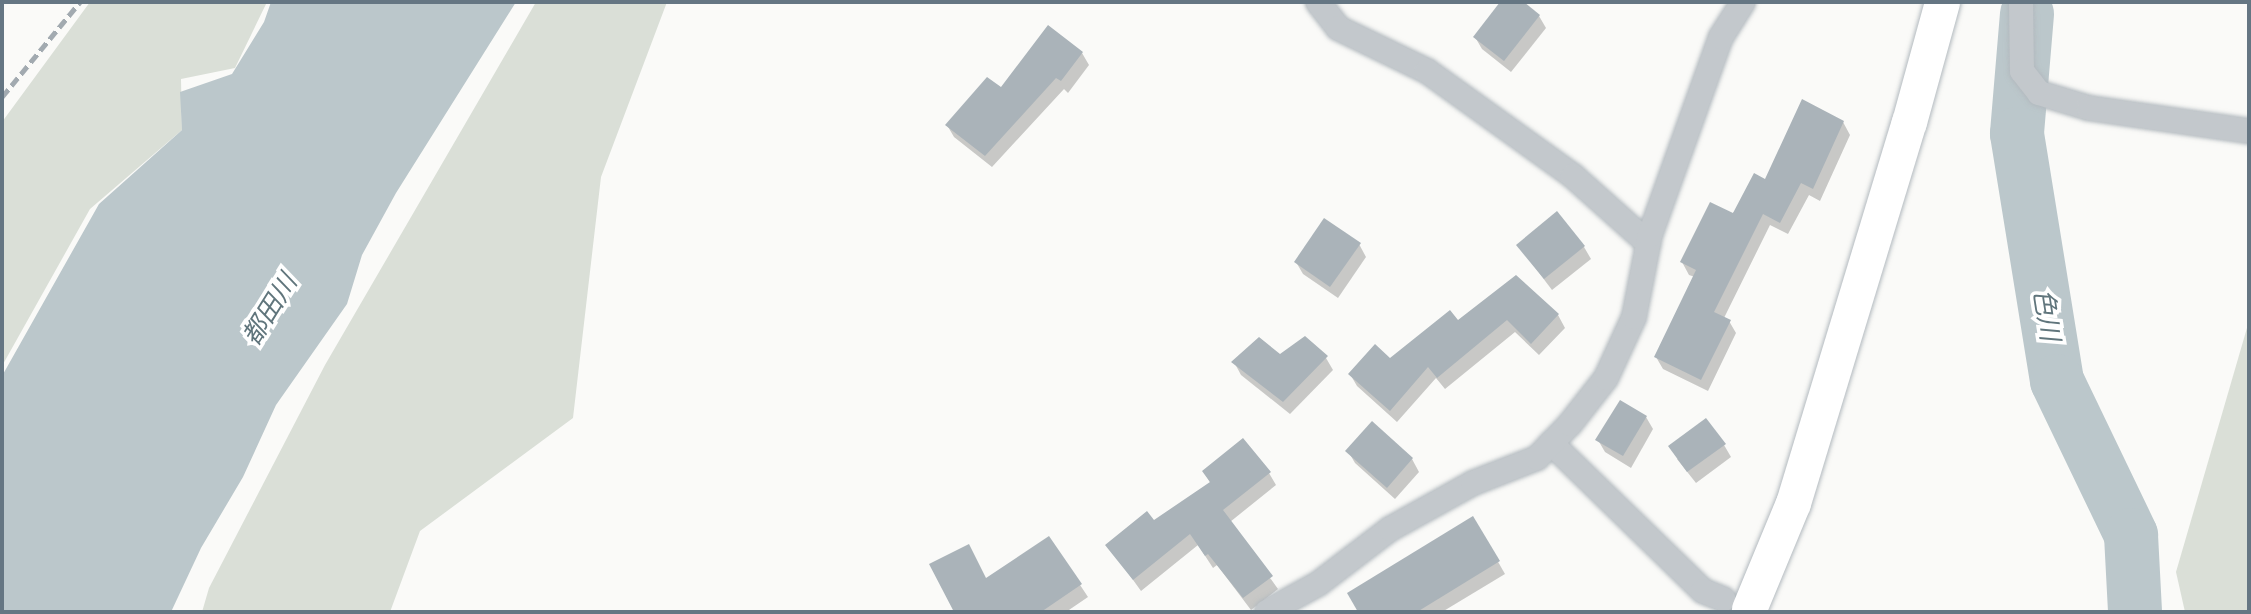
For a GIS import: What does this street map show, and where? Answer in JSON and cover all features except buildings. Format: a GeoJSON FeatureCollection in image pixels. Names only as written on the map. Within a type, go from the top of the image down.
{"type":"FeatureCollection","features":[{"type":"Feature","properties":{"kind":"street"},"geometry":{"type":"LineString","coordinates":[[1318,2],[1338,28],[1427,71],[1573,176],[1648,243]]}},
{"type":"Feature","properties":{"kind":"street"},"geometry":{"type":"LineString","coordinates":[[1267,612],[1318,584],[1390,529],[1474,482],[1537,458],[1606,378],[1634,317],[1648,243],[1721,37],[1744,2]]}},
{"type":"Feature","properties":{"kind":"street"},"geometry":{"type":"LineString","coordinates":[[1551,443],[1703,591],[1731,608],[1793,503],[1909,122],[1941,2]]}},
{"type":"Feature","properties":{"kind":"street"},"geometry":{"type":"LineString","coordinates":[[2021,2],[2022,71],[2039,93],[2089,108],[2249,131]]}},
{"type":"Feature","properties":{"kind":"shaded area"},"geometry":{"type":"Polygon","coordinates":[[[90,2],[267,2],[235,68],[181,79],[182,130],[90,209],[2,366],[2,122],[90,2]]]}},
{"type":"Feature","properties":{"kind":"shaded area"},"geometry":{"type":"Polygon","coordinates":[[[536,2],[667,2],[601,177],[573,418],[420,531],[390,612],[202,612],[209,588],[325,365],[536,2]]]}},
{"type":"Feature","properties":{"kind":"shaded area"},"geometry":{"type":"Polygon","coordinates":[[[2249,321],[2249,612],[2185,612],[2176,572],[2249,321]]]}},
{"type":"Feature","properties":{"kind":"water","name":"都田川"},"geometry":{"type":"Polygon","coordinates":[[[271,2],[516,2],[396,193],[362,255],[347,304],[276,405],[243,477],[201,548],[171,612],[2,612],[2,376],[99,204],[182,130],[180,92],[232,74],[264,22],[271,2]]]}},
{"type":"Feature","properties":{"kind":"waterway","name":"色川"},"geometry":{"type":"LineString","coordinates":[[2027,14],[2017,134],[2057,381],[2131,535],[2135,612]]}},
{"type":"Feature","properties":{"kind":"railway"},"geometry":{"type":"LineString","coordinates":[[2,97],[80,2]]}}]}
